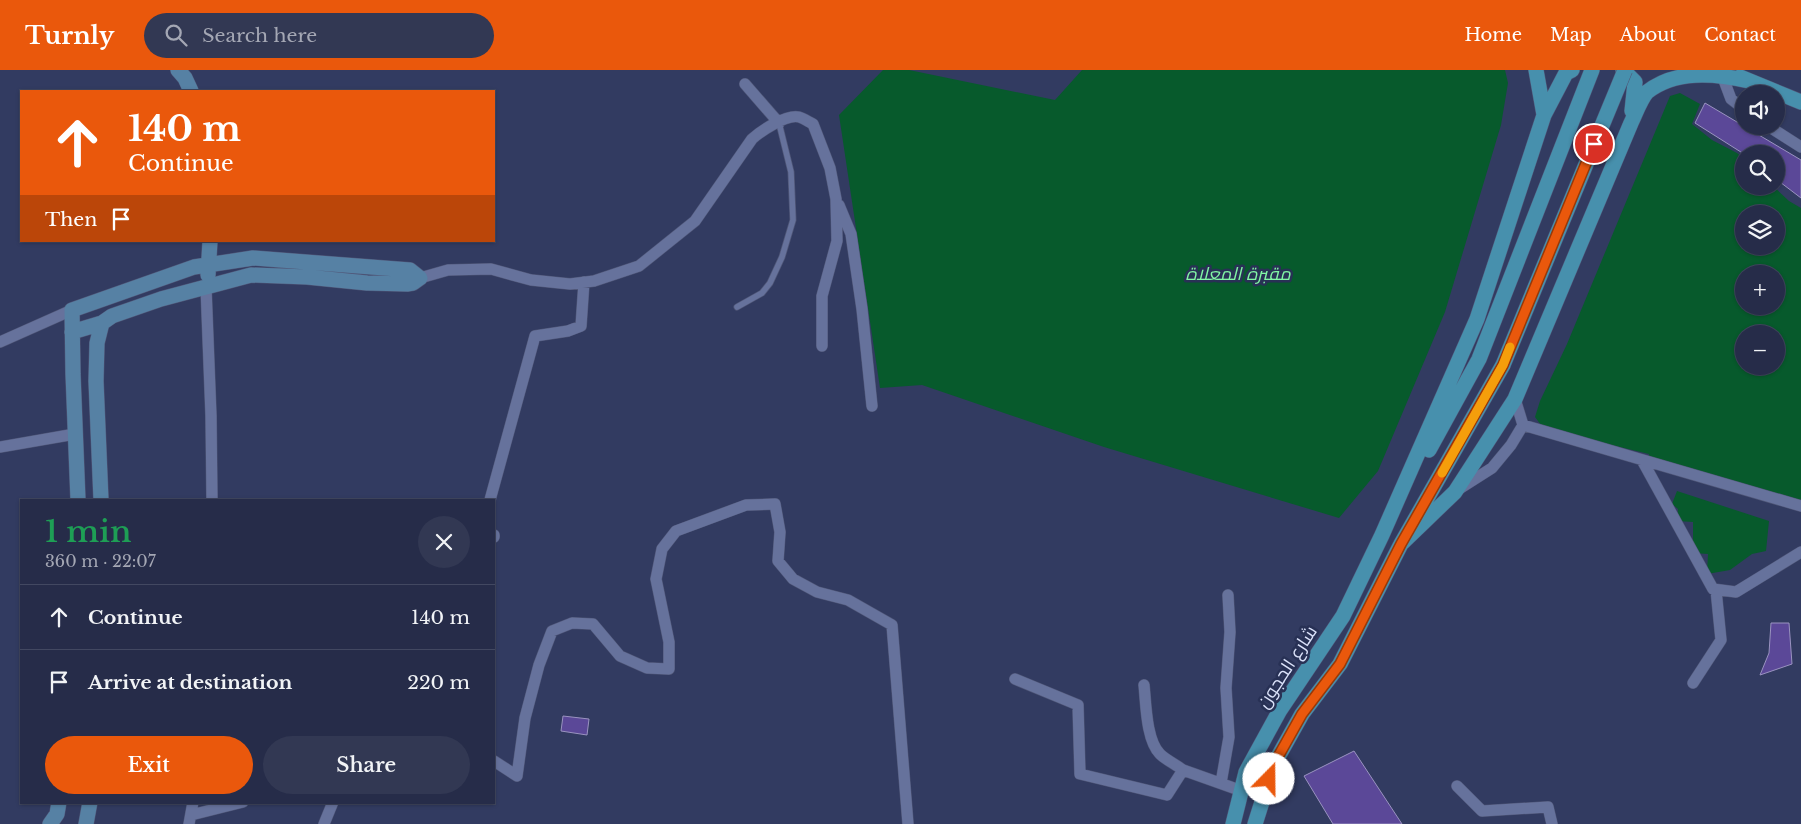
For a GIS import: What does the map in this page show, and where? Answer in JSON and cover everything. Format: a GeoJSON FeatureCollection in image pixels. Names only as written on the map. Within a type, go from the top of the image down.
{"type":"FeatureCollection","features":[{"type":"Feature","properties":{"kind":"main road"},"geometry":{"type":"LineString","coordinates":[[1536,70],[1544,115]]}},
{"type":"Feature","properties":{"kind":"main road"},"geometry":{"type":"LineString","coordinates":[[1382,535],[1477,319],[1544,115],[1566,73],[1572,70]]}},
{"type":"Feature","properties":{"kind":"main road"},"geometry":{"type":"LineString","coordinates":[[1382,535],[1479,359],[1592,70]]}},
{"type":"Feature","properties":{"kind":"main road"},"geometry":{"type":"LineString","coordinates":[[1255,824],[1274,764],[1302,714],[1340,664],[1401,544],[1503,365],[1624,70],[1635,82],[1631,123]]}},
{"type":"Feature","properties":{"kind":"main road"},"geometry":{"type":"LineString","coordinates":[[1401,544],[1455,492],[1516,399],[1631,123],[1646,93],[1663,78],[1676,73],[1700,71],[1725,73],[1801,102]]}},
{"type":"Feature","properties":{"kind":"main road","name":"شارع الحجون"},"geometry":{"type":"LineString","coordinates":[[1233,824],[1246,772],[1280,710],[1343,616],[1382,535]]}},
{"type":"Feature","properties":{"kind":"street"},"geometry":{"type":"LineString","coordinates":[[178,70],[185,78],[191,90]]}},
{"type":"Feature","properties":{"kind":"street"},"geometry":{"type":"LineString","coordinates":[[1725,73],[1731,99],[1735,102]]}},
{"type":"Feature","properties":{"kind":"street"},"geometry":{"type":"LineString","coordinates":[[745,84],[779,123]]}},
{"type":"Feature","properties":{"kind":"street"},"geometry":{"type":"LineString","coordinates":[[72,332],[102,324],[112,316],[160,299],[251,275],[407,284],[448,270],[491,269],[531,280],[570,284],[594,281],[640,266],[695,221],[752,139],[764,129],[790,118],[798,117],[813,124],[830,168],[836,199],[837,241],[822,296],[822,346]]}},
{"type":"Feature","properties":{"kind":"street"},"geometry":{"type":"LineString","coordinates":[[1782,135],[1801,148]]}},
{"type":"Feature","properties":{"kind":"street"},"geometry":{"type":"LineString","coordinates":[[836,199],[851,234],[862,309],[872,406]]}},
{"type":"Feature","properties":{"kind":"street"},"geometry":{"type":"LineString","coordinates":[[210,242],[210,266],[206,287],[212,499]]}},
{"type":"Feature","properties":{"kind":"street"},"geometry":{"type":"LineString","coordinates":[[0,342],[72,310],[194,267],[253,258],[410,270],[420,278]]}},
{"type":"Feature","properties":{"kind":"street"},"geometry":{"type":"LineString","coordinates":[[490,499],[535,336],[581,326],[584,282]]}},
{"type":"Feature","properties":{"kind":"street"},"geometry":{"type":"LineString","coordinates":[[72,310],[78,499]]}},
{"type":"Feature","properties":{"kind":"street"},"geometry":{"type":"LineString","coordinates":[[101,499],[96,381],[97,343],[102,324]]}},
{"type":"Feature","properties":{"kind":"street"},"geometry":{"type":"LineString","coordinates":[[1455,492],[1492,468],[1512,446],[1522,425],[1516,399]]}},
{"type":"Feature","properties":{"kind":"street"},"geometry":{"type":"LineString","coordinates":[[1522,425],[1801,506]]}},
{"type":"Feature","properties":{"kind":"street"},"geometry":{"type":"LineString","coordinates":[[0,447],[75,434]]}},
{"type":"Feature","properties":{"kind":"street"},"geometry":{"type":"LineString","coordinates":[[1642,460],[1713,589],[1736,592],[1801,552]]}},
{"type":"Feature","properties":{"kind":"street"},"geometry":{"type":"LineString","coordinates":[[495,762],[517,776],[525,718],[540,664],[552,631],[572,623],[593,624],[620,656],[647,668],[669,668],[669,642],[656,579],[662,549],[676,531],[746,505],[775,504],[780,532],[778,561],[793,579],[817,592],[848,600],[892,625],[908,824]]}},
{"type":"Feature","properties":{"kind":"street"},"geometry":{"type":"LineString","coordinates":[[1693,683],[1721,640],[1716,590]]}},
{"type":"Feature","properties":{"kind":"street"},"geometry":{"type":"LineString","coordinates":[[1221,783],[1229,737],[1226,688],[1230,632],[1228,595]]}},
{"type":"Feature","properties":{"kind":"street"},"geometry":{"type":"LineString","coordinates":[[1015,679],[1078,705],[1080,774],[1167,795],[1183,770]]}},
{"type":"Feature","properties":{"kind":"street"},"geometry":{"type":"LineString","coordinates":[[1144,685],[1149,727],[1155,747],[1160,753],[1183,770],[1242,790]]}},
{"type":"Feature","properties":{"kind":"street"},"geometry":{"type":"LineString","coordinates":[[1457,786],[1482,811],[1548,807],[1552,824]]}},
{"type":"Feature","properties":{"kind":"street"},"geometry":{"type":"LineString","coordinates":[[50,824],[57,814],[59,804]]}},
{"type":"Feature","properties":{"kind":"street"},"geometry":{"type":"LineString","coordinates":[[86,824],[90,804]]}},
{"type":"Feature","properties":{"kind":"street"},"geometry":{"type":"LineString","coordinates":[[193,804],[190,819],[237,804]]}},
{"type":"Feature","properties":{"kind":"street"},"geometry":{"type":"LineString","coordinates":[[324,824],[332,804]]}},
{"type":"Feature","properties":{"kind":"lane"},"geometry":{"type":"LineString","coordinates":[[737,307],[762,292],[770,283],[786,244],[793,220],[791,172],[779,123]]}},
{"type":"Feature","properties":{"kind":"green space","name":"مقبرة المعلاة"},"geometry":{"type":"Polygon","coordinates":[[[883,70],[909,70],[1055,100],[1082,70],[1505,70],[1508,83],[1501,125],[1445,312],[1378,471],[1339,518],[1104,447],[922,385],[880,388],[839,115],[883,70]]]}},
{"type":"Feature","properties":{"kind":"green space"},"geometry":{"type":"Polygon","coordinates":[[[1680,93],[1700,104],[1692,124],[1712,140],[1735,152],[1735,195],[1783,195],[1801,208],[1801,498],[1799,505],[1648,463],[1649,454],[1544,429],[1535,417],[1540,401],[1567,344],[1670,96],[1680,93]]]}},
{"type":"Feature","properties":{"kind":"green space"},"geometry":{"type":"Polygon","coordinates":[[[1677,491],[1769,521],[1766,551],[1752,554],[1730,570],[1707,574],[1708,554],[1693,553],[1693,522],[1677,521],[1678,509],[1672,504],[1677,491]]]}},
{"type":"Feature","properties":{"kind":"building"},"geometry":{"type":"Polygon","coordinates":[[[1705,103],[1735,121],[1735,135],[1759,135],[1776,145],[1735,145],[1735,148],[1695,123],[1705,103]]]}},
{"type":"Feature","properties":{"kind":"building"},"geometry":{"type":"Polygon","coordinates":[[[1785,150],[1801,160],[1801,198],[1785,186],[1785,150]]]}},
{"type":"Feature","properties":{"kind":"building"},"geometry":{"type":"Polygon","coordinates":[[[1771,623],[1789,623],[1792,664],[1760,675],[1769,653],[1771,623]]]}},
{"type":"Feature","properties":{"kind":"building"},"geometry":{"type":"Polygon","coordinates":[[[563,716],[589,719],[587,735],[561,731],[563,716]]]}},
{"type":"Feature","properties":{"kind":"building"},"geometry":{"type":"Polygon","coordinates":[[[1354,751],[1402,824],[1333,824],[1304,776],[1354,751]]]}},
{"type":"Feature","properties":{"kind":"slow traffic"},"geometry":{"type":"LineString","coordinates":[[1442,473],[1503,365],[1510,347]]}},
{"type":"Feature","properties":{"kind":"route"},"geometry":{"type":"LineString","coordinates":[[1269,779],[1274,764],[1302,714],[1340,664],[1401,544],[1503,365],[1594,144]]}}]}
